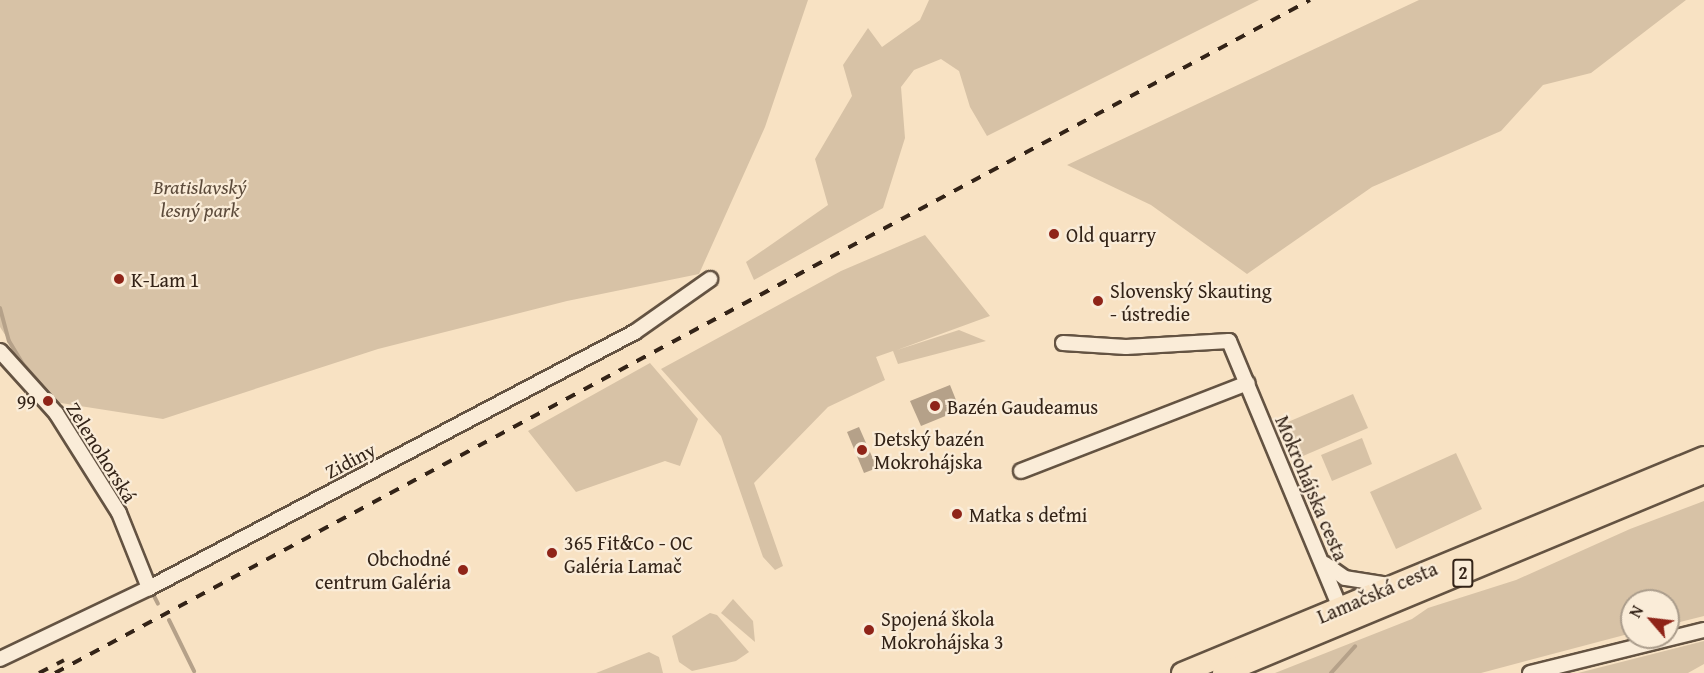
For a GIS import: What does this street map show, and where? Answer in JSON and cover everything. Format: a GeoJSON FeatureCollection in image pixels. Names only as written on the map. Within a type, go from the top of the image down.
{"type":"FeatureCollection","features":[{"type":"Feature","properties":{"kind":"main road","name":"Lamačská cesta"},"geometry":{"type":"LineString","coordinates":[[1223,673],[1347,613],[1389,585],[1704,457]]}},
{"type":"Feature","properties":{"kind":"main road","name":"Lamačská cesta"},"geometry":{"type":"LineString","coordinates":[[1182,673],[1347,613],[1704,473]]}},
{"type":"Feature","properties":{"kind":"street","name":"Zidiny"},"geometry":{"type":"LineString","coordinates":[[0,659],[150,588],[635,332],[710,279]]}},
{"type":"Feature","properties":{"kind":"street","name":"Mokrohájska cesta"},"geometry":{"type":"LineString","coordinates":[[1063,343],[1126,347],[1229,341],[1347,613]]}},
{"type":"Feature","properties":{"kind":"street","name":"Zelenohorská"},"geometry":{"type":"LineString","coordinates":[[0,351],[56,413],[119,513],[150,588]]}},
{"type":"Feature","properties":{"kind":"street"},"geometry":{"type":"LineString","coordinates":[[1021,471],[1248,383]]}},
{"type":"Feature","properties":{"kind":"street"},"geometry":{"type":"LineString","coordinates":[[1324,562],[1349,580],[1389,585]]}},
{"type":"Feature","properties":{"kind":"street"},"geometry":{"type":"LineString","coordinates":[[1530,673],[1704,630]]}},
{"type":"Feature","properties":{"kind":"green space","name":"Bratislavský lesný park"},"geometry":{"type":"Polygon","coordinates":[[[0,0],[808,0],[765,127],[699,274],[567,301],[378,349],[163,419],[48,401],[0,327],[0,0]]]}},
{"type":"Feature","properties":{"kind":"green space"},"geometry":{"type":"Polygon","coordinates":[[[929,0],[1259,0],[987,136],[970,107],[959,71],[941,59],[914,70],[901,87],[905,138],[883,208],[754,280],[746,262],[828,205],[815,159],[852,96],[843,65],[868,28],[882,47],[920,20],[929,0]]]}},
{"type":"Feature","properties":{"kind":"green space"},"geometry":{"type":"Polygon","coordinates":[[[1419,0],[1686,0],[1591,73],[1543,85],[1501,131],[1372,187],[1247,274],[1151,205],[1067,165],[1419,0]]]}},
{"type":"Feature","properties":{"kind":"green space"},"geometry":{"type":"Polygon","coordinates":[[[925,235],[990,316],[897,350],[959,330],[986,341],[898,364],[893,351],[876,357],[885,380],[828,407],[754,483],[783,566],[775,570],[763,557],[721,436],[661,369],[841,271],[925,235]]]}},
{"type":"Feature","properties":{"kind":"green space"},"geometry":{"type":"Polygon","coordinates":[[[650,363],[698,419],[680,466],[665,461],[576,492],[528,431],[650,363]]]}},
{"type":"Feature","properties":{"kind":"green space"},"geometry":{"type":"Polygon","coordinates":[[[1353,394],[1368,428],[1303,456],[1288,422],[1353,394]]]}},
{"type":"Feature","properties":{"kind":"green space"},"geometry":{"type":"Polygon","coordinates":[[[1362,438],[1372,464],[1332,481],[1321,455],[1362,438]]]}},
{"type":"Feature","properties":{"kind":"green space"},"geometry":{"type":"Polygon","coordinates":[[[1456,453],[1482,509],[1396,549],[1370,492],[1456,453]]]}},
{"type":"Feature","properties":{"kind":"green space"},"geometry":{"type":"Polygon","coordinates":[[[1704,501],[1704,616],[1680,622],[1680,589],[1620,589],[1620,636],[1481,673],[1275,673],[1412,619],[1428,608],[1516,580],[1630,529],[1704,501]]]}},
{"type":"Feature","properties":{"kind":"green space"},"geometry":{"type":"Polygon","coordinates":[[[733,599],[753,621],[755,642],[721,613],[733,599]]]}},
{"type":"Feature","properties":{"kind":"green space"},"geometry":{"type":"Polygon","coordinates":[[[710,613],[717,615],[749,652],[736,661],[692,671],[679,662],[672,636],[710,613]]]}},
{"type":"Feature","properties":{"kind":"green space"},"geometry":{"type":"Polygon","coordinates":[[[1704,641],[1704,664],[1688,673],[1578,673],[1680,649],[1680,647],[1704,641]]]}},
{"type":"Feature","properties":{"kind":"green space"},"geometry":{"type":"Polygon","coordinates":[[[649,652],[659,657],[663,673],[596,673],[649,652]]]}},
{"type":"Feature","properties":{"kind":"shaded area","name":"Bazén Gaudeamus"},"geometry":{"type":"Polygon","coordinates":[[[950,385],[960,410],[921,426],[910,401],[950,385]]]}},
{"type":"Feature","properties":{"kind":"shaded area","name":"Detský bazén Mokrohájska"},"geometry":{"type":"Polygon","coordinates":[[[859,427],[877,468],[864,473],[847,432],[859,427]]]}},
{"type":"Feature","properties":{"kind":"waterway"},"geometry":{"type":"LineString","coordinates":[[0,308],[9,341],[23,364],[56,402]]}},
{"type":"Feature","properties":{"kind":"waterway"},"geometry":{"type":"LineString","coordinates":[[152,592],[158,604]]}},
{"type":"Feature","properties":{"kind":"waterway"},"geometry":{"type":"LineString","coordinates":[[169,620],[194,671]]}},
{"type":"Feature","properties":{"kind":"waterway"},"geometry":{"type":"LineString","coordinates":[[1331,673],[1355,646]]}},
{"type":"Feature","properties":{"kind":"railway"},"geometry":{"type":"LineString","coordinates":[[55,673],[1310,0]]}},
{"type":"Feature","properties":{"kind":"railway"},"geometry":{"type":"LineString","coordinates":[[39,673],[64,660]]}},
{"type":"Feature","properties":{"kind":"place","name":"Old quarry"},"geometry":{"type":"Point","coordinates":[1054,234]}},
{"type":"Feature","properties":{"kind":"place","name":"K-Lam 1"},"geometry":{"type":"Point","coordinates":[119,279]}},
{"type":"Feature","properties":{"kind":"place","name":"Slovenský Skauting - ústredie"},"geometry":{"type":"Point","coordinates":[1098,301]}},
{"type":"Feature","properties":{"kind":"place","name":"99"},"geometry":{"type":"Point","coordinates":[48,401]}},
{"type":"Feature","properties":{"kind":"place","name":"Bazén Gaudeamus"},"geometry":{"type":"Point","coordinates":[935,406]}},
{"type":"Feature","properties":{"kind":"place","name":"Detský bazén Mokrohájska"},"geometry":{"type":"Point","coordinates":[862,450]}},
{"type":"Feature","properties":{"kind":"place","name":"Matka s deťmi"},"geometry":{"type":"Point","coordinates":[957,514]}},
{"type":"Feature","properties":{"kind":"place","name":"365 Fit&Co - OC Galéria Lamač"},"geometry":{"type":"Point","coordinates":[552,553]}},
{"type":"Feature","properties":{"kind":"place","name":"Obchodné centrum Galéria"},"geometry":{"type":"Point","coordinates":[463,570]}},
{"type":"Feature","properties":{"kind":"place","name":"Spojená škola Mokrohájska 3"},"geometry":{"type":"Point","coordinates":[869,630]}}]}
